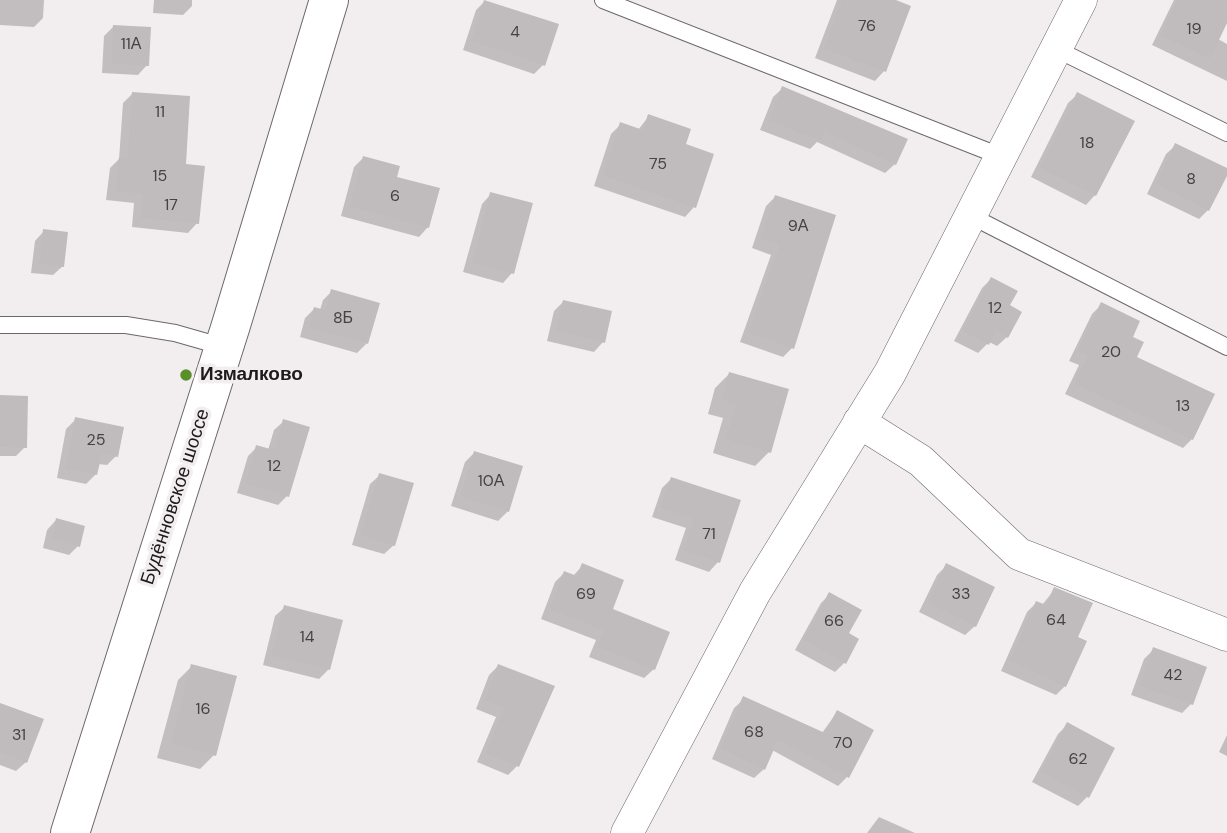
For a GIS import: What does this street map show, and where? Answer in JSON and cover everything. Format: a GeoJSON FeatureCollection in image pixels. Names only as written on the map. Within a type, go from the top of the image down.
{"type":"FeatureCollection","features":[{"type":"Feature","properties":{"kind":"main road","name":"Будённовское шоссе"},"geometry":{"type":"LineString","coordinates":[[70,833],[224,347],[329,0]]}},
{"type":"Feature","properties":{"kind":"street"},"geometry":{"type":"LineString","coordinates":[[627,833],[755,592],[890,373],[1081,0]]}},
{"type":"Feature","properties":{"kind":"street"},"geometry":{"type":"LineString","coordinates":[[859,422],[921,461],[1019,554],[1227,635]]}},
{"type":"Feature","properties":{"kind":"lane"},"geometry":{"type":"LineString","coordinates":[[603,0],[1000,156]]}},
{"type":"Feature","properties":{"kind":"lane"},"geometry":{"type":"LineString","coordinates":[[1056,49],[1227,133]]}},
{"type":"Feature","properties":{"kind":"lane"},"geometry":{"type":"LineString","coordinates":[[969,215],[1227,347]]}},
{"type":"Feature","properties":{"kind":"lane"},"geometry":{"type":"LineString","coordinates":[[0,325],[126,325],[175,333],[224,347]]}},
{"type":"Feature","properties":{"kind":"building"},"geometry":{"type":"Polygon","coordinates":[[[484,0],[559,24],[545,66],[471,41],[484,0]]]}},
{"type":"Feature","properties":{"kind":"building"},"geometry":{"type":"Polygon","coordinates":[[[842,0],[896,0],[911,6],[886,72],[823,49],[842,0]]]}},
{"type":"Feature","properties":{"kind":"building"},"geometry":{"type":"Polygon","coordinates":[[[1177,0],[1227,0],[1227,23],[1210,59],[1160,36],[1177,0]]]}},
{"type":"Feature","properties":{"kind":"building"},"geometry":{"type":"Polygon","coordinates":[[[113,25],[151,27],[149,66],[111,64],[113,25]]]}},
{"type":"Feature","properties":{"kind":"building"},"geometry":{"type":"Polygon","coordinates":[[[782,86],[908,139],[896,165],[824,132],[821,141],[768,121],[782,86]]]}},
{"type":"Feature","properties":{"kind":"building"},"geometry":{"type":"Polygon","coordinates":[[[132,92],[190,96],[186,164],[205,166],[199,224],[140,218],[143,194],[115,192],[119,157],[127,158],[132,92]]]}},
{"type":"Feature","properties":{"kind":"building"},"geometry":{"type":"Polygon","coordinates":[[[1077,92],[1135,121],[1096,196],[1039,168],[1077,92]]]}},
{"type":"Feature","properties":{"kind":"building"},"geometry":{"type":"Polygon","coordinates":[[[648,114],[691,129],[686,144],[714,154],[696,208],[602,176],[620,122],[643,130],[648,114]]]}},
{"type":"Feature","properties":{"kind":"building"},"geometry":{"type":"Polygon","coordinates":[[[1175,143],[1227,168],[1227,176],[1209,211],[1155,184],[1175,143]]]}},
{"type":"Feature","properties":{"kind":"building"},"geometry":{"type":"Polygon","coordinates":[[[363,156],[400,166],[397,177],[440,188],[429,228],[349,207],[363,156]]]}},
{"type":"Feature","properties":{"kind":"building"},"geometry":{"type":"Polygon","coordinates":[[[490,192],[533,203],[514,274],[472,263],[490,192]]]}},
{"type":"Feature","properties":{"kind":"building"},"geometry":{"type":"Polygon","coordinates":[[[775,195],[836,215],[794,349],[748,333],[779,245],[760,239],[775,195]]]}},
{"type":"Feature","properties":{"kind":"building"},"geometry":{"type":"Polygon","coordinates":[[[43,229],[68,232],[64,267],[39,264],[43,229]]]}},
{"type":"Feature","properties":{"kind":"building"},"geometry":{"type":"Polygon","coordinates":[[[991,277],[1018,291],[1010,305],[1022,312],[1008,338],[996,331],[989,345],[962,331],[991,277]]]}},
{"type":"Feature","properties":{"kind":"building"},"geometry":{"type":"Polygon","coordinates":[[[331,289],[380,303],[368,344],[308,328],[314,307],[325,310],[331,289]]]}},
{"type":"Feature","properties":{"kind":"building"},"geometry":{"type":"Polygon","coordinates":[[[563,300],[612,311],[605,343],[555,331],[563,300]]]}},
{"type":"Feature","properties":{"kind":"building"},"geometry":{"type":"Polygon","coordinates":[[[1101,302],[1140,321],[1133,337],[1144,342],[1137,357],[1215,394],[1193,440],[1074,384],[1087,356],[1077,351],[1101,302]]]}},
{"type":"Feature","properties":{"kind":"building"},"geometry":{"type":"Polygon","coordinates":[[[729,372],[789,389],[771,453],[725,439],[736,405],[721,400],[729,372]]]}},
{"type":"Feature","properties":{"kind":"building"},"geometry":{"type":"Polygon","coordinates":[[[0,395],[28,396],[27,448],[0,447],[0,395]]]}},
{"type":"Feature","properties":{"kind":"building"},"geometry":{"type":"Polygon","coordinates":[[[75,417],[124,427],[118,457],[102,454],[97,475],[65,469],[75,417]]]}},
{"type":"Feature","properties":{"kind":"building"},"geometry":{"type":"Polygon","coordinates":[[[283,419],[310,427],[289,497],[245,484],[256,445],[274,450],[283,419]]]}},
{"type":"Feature","properties":{"kind":"building"},"geometry":{"type":"Polygon","coordinates":[[[474,451],[523,466],[509,512],[460,497],[474,451]]]}},
{"type":"Feature","properties":{"kind":"building"},"geometry":{"type":"Polygon","coordinates":[[[379,473],[414,483],[395,546],[360,536],[379,473]]]}},
{"type":"Feature","properties":{"kind":"building"},"geometry":{"type":"Polygon","coordinates":[[[671,477],[741,500],[720,563],[683,551],[694,519],[660,508],[671,477]]]}},
{"type":"Feature","properties":{"kind":"building"},"geometry":{"type":"Polygon","coordinates":[[[56,518],[85,526],[80,547],[52,539],[56,518]]]}},
{"type":"Feature","properties":{"kind":"building"},"geometry":{"type":"Polygon","coordinates":[[[582,563],[624,580],[613,609],[670,632],[655,670],[597,647],[604,631],[549,609],[564,571],[577,576],[582,563]]]}},
{"type":"Feature","properties":{"kind":"building"},"geometry":{"type":"Polygon","coordinates":[[[946,563],[995,587],[976,627],[927,603],[946,563]]]}},
{"type":"Feature","properties":{"kind":"building"},"geometry":{"type":"Polygon","coordinates":[[[1054,587],[1093,603],[1078,637],[1087,641],[1066,687],[1009,661],[1036,601],[1046,605],[1054,587]]]}},
{"type":"Feature","properties":{"kind":"building"},"geometry":{"type":"Polygon","coordinates":[[[829,592],[862,610],[849,633],[859,639],[846,664],[803,640],[829,592]]]}},
{"type":"Feature","properties":{"kind":"building"},"geometry":{"type":"Polygon","coordinates":[[[284,605],[343,620],[330,670],[271,656],[284,605]]]}},
{"type":"Feature","properties":{"kind":"building"},"geometry":{"type":"Polygon","coordinates":[[[1153,647],[1207,667],[1193,705],[1139,686],[1153,647]]]}},
{"type":"Feature","properties":{"kind":"building"},"geometry":{"type":"Polygon","coordinates":[[[191,664],[237,676],[216,756],[170,744],[191,664]]]}},
{"type":"Feature","properties":{"kind":"building"},"geometry":{"type":"Polygon","coordinates":[[[498,664],[555,686],[519,767],[485,753],[504,708],[484,700],[498,664]]]}},
{"type":"Feature","properties":{"kind":"building"},"geometry":{"type":"Polygon","coordinates":[[[743,696],[825,733],[837,710],[874,730],[849,778],[778,740],[765,770],[720,749],[743,696]]]}},
{"type":"Feature","properties":{"kind":"building"},"geometry":{"type":"Polygon","coordinates":[[[0,703],[44,719],[27,763],[0,753],[0,703]]]}},
{"type":"Feature","properties":{"kind":"building"},"geometry":{"type":"Polygon","coordinates":[[[1067,722],[1115,748],[1089,798],[1040,772],[1067,722]]]}},
{"type":"Feature","properties":{"kind":"place","name":"Измалково"},"geometry":{"type":"Point","coordinates":[186,375]}}]}
